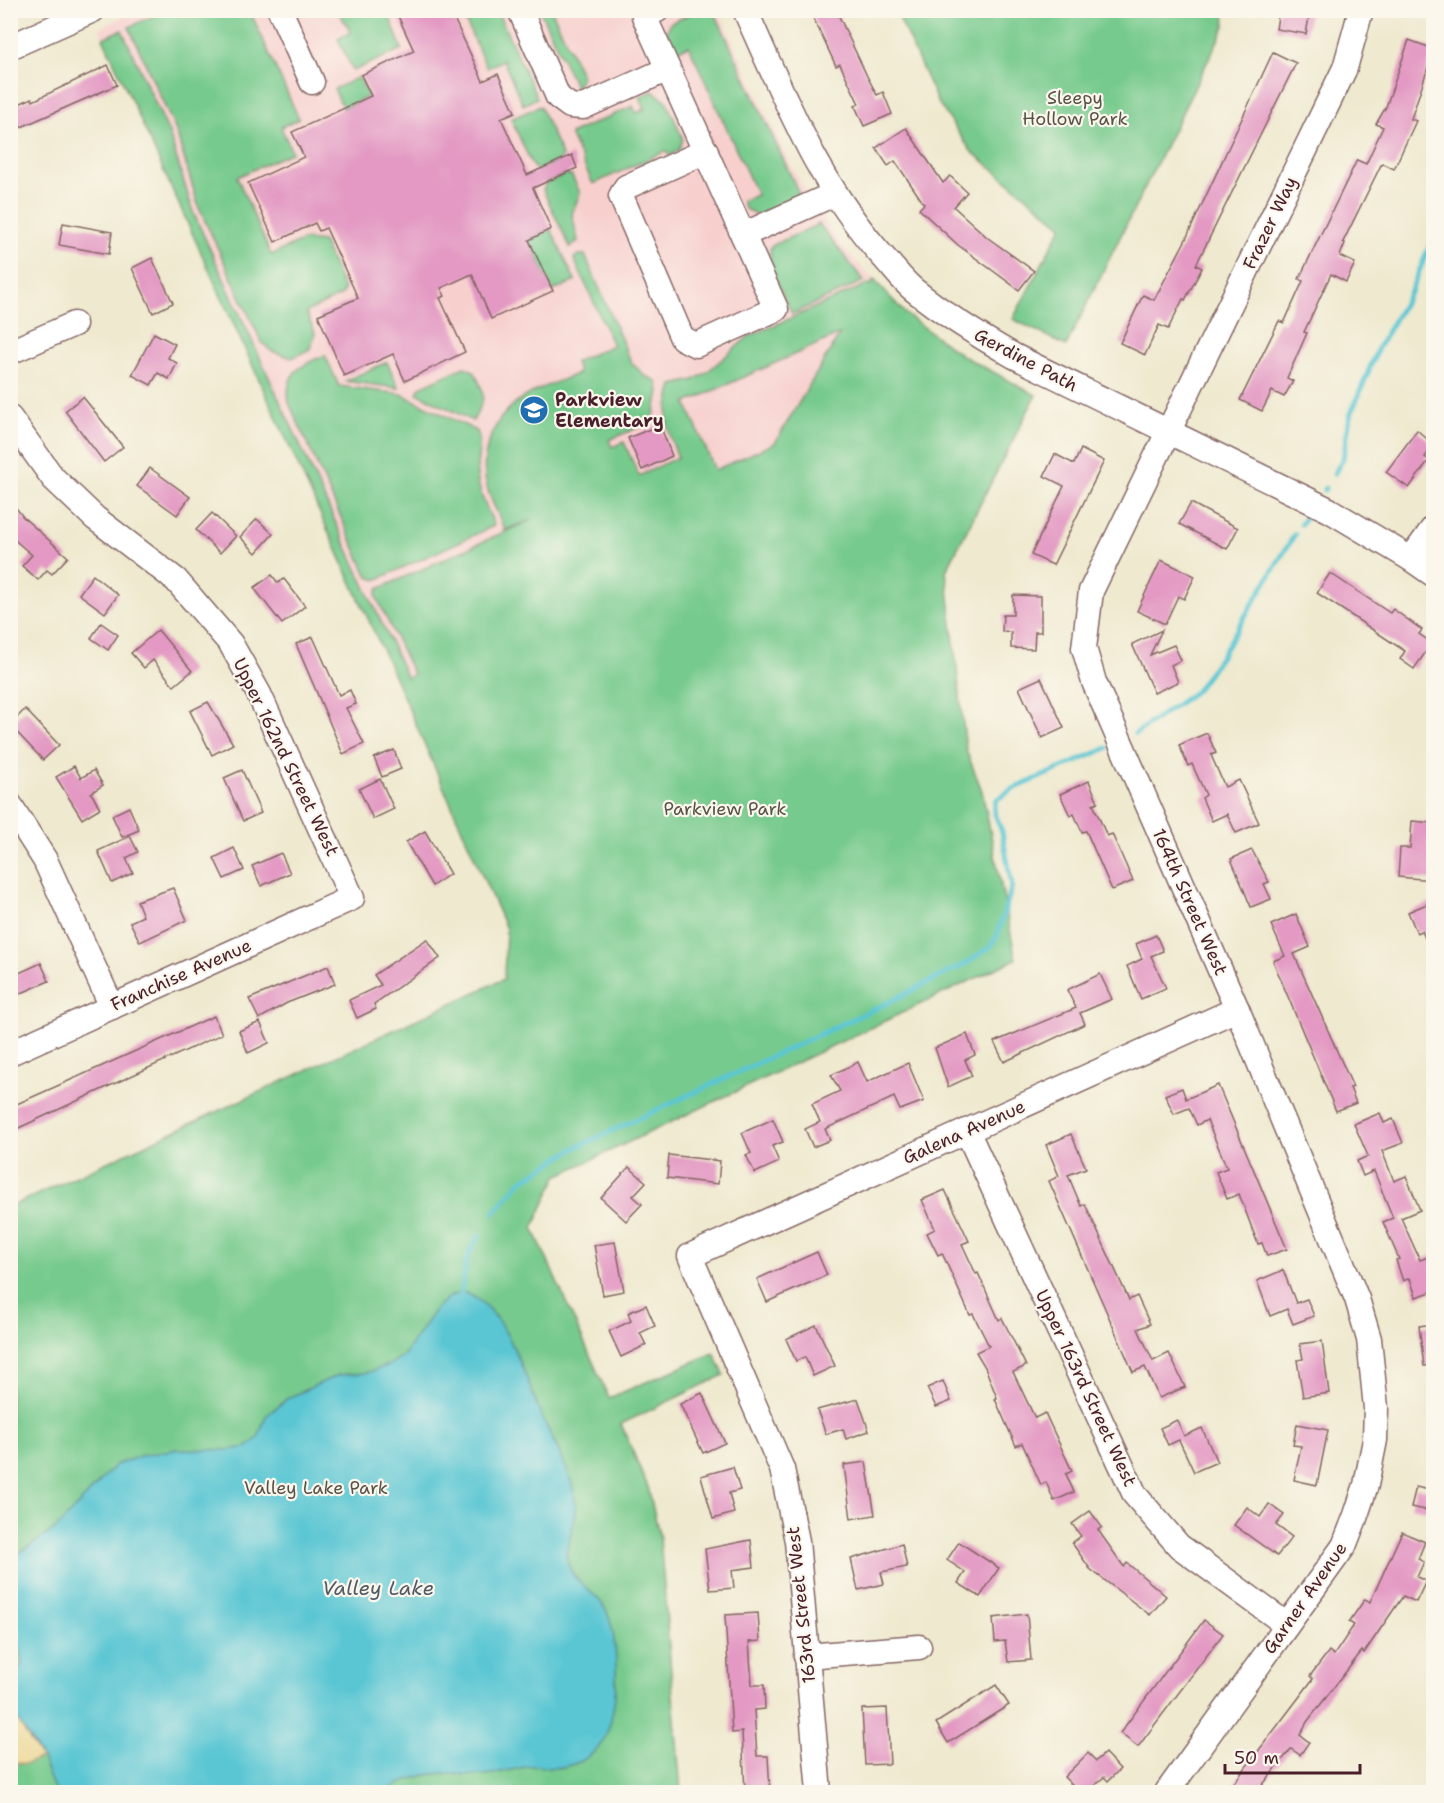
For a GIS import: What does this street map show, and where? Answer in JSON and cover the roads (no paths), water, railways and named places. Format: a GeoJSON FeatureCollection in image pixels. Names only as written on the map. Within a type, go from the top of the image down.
{"type":"FeatureCollection","features":[{"type":"Feature","properties":{"kind":"street"},"geometry":{"type":"LineString","coordinates":[[10,47],[93,10]]}},
{"type":"Feature","properties":{"kind":"street"},"geometry":{"type":"LineString","coordinates":[[280,10],[312,82]]}},
{"type":"Feature","properties":{"kind":"street"},"geometry":{"type":"LineString","coordinates":[[520,10],[558,97],[570,106],[584,107],[668,69]]}},
{"type":"Feature","properties":{"kind":"street","name":"Gerdine Path"},"geometry":{"type":"LineString","coordinates":[[745,10],[804,142],[834,194],[858,229],[912,289],[970,330],[1022,360],[1329,510],[1434,575]]}},
{"type":"Feature","properties":{"kind":"street","name":"Frazer Way"},"geometry":{"type":"LineString","coordinates":[[1168,431],[1345,68],[1361,10]]}},
{"type":"Feature","properties":{"kind":"street"},"geometry":{"type":"LineString","coordinates":[[648,12],[668,69],[706,151],[776,309],[696,345],[682,338],[621,196],[626,188],[706,151]]}},
{"type":"Feature","properties":{"kind":"street"},"geometry":{"type":"LineString","coordinates":[[743,235],[834,194]]}},
{"type":"Feature","properties":{"kind":"street"},"geometry":{"type":"LineString","coordinates":[[10,352],[74,324]]}},
{"type":"Feature","properties":{"kind":"street","name":"Upper 162nd Street West"},"geometry":{"type":"LineString","coordinates":[[10,417],[53,478],[94,518],[176,580],[231,644],[259,694],[352,898]]}},
{"type":"Feature","properties":{"kind":"street","name":"164th Street West"},"geometry":{"type":"LineString","coordinates":[[1168,431],[1091,591],[1084,648],[1094,682],[1237,1009],[1357,1299],[1369,1339],[1374,1377]]}},
{"type":"Feature","properties":{"kind":"street"},"geometry":{"type":"LineString","coordinates":[[1411,559],[1434,527]]}},
{"type":"Feature","properties":{"kind":"street"},"geometry":{"type":"LineString","coordinates":[[10,805],[45,860],[112,1007]]}},
{"type":"Feature","properties":{"kind":"street","name":"Franchise Avenue"},"geometry":{"type":"LineString","coordinates":[[10,1053],[352,898]]}},
{"type":"Feature","properties":{"kind":"street","name":"Galena Avenue"},"geometry":{"type":"LineString","coordinates":[[690,1256],[1237,1009]]}},
{"type":"Feature","properties":{"kind":"street","name":"Upper 163rd Street West"},"geometry":{"type":"LineString","coordinates":[[967,1131],[1135,1495],[1179,1546],[1287,1625]]}},
{"type":"Feature","properties":{"kind":"street","name":"163rd Street West"},"geometry":{"type":"LineString","coordinates":[[690,1256],[782,1469],[797,1541],[819,1792]]}},
{"type":"Feature","properties":{"kind":"street","name":"Garner Avenue"},"geometry":{"type":"LineString","coordinates":[[1167,1792],[1344,1546],[1366,1485],[1375,1440],[1374,1377]]}},
{"type":"Feature","properties":{"kind":"street"},"geometry":{"type":"LineString","coordinates":[[806,1656],[919,1647]]}},
{"type":"Feature","properties":{"kind":"water","name":"Valley Lake"},"geometry":{"type":"Polygon","coordinates":[[[461,1292],[476,1299],[502,1326],[521,1364],[571,1482],[576,1512],[567,1548],[568,1563],[574,1576],[605,1608],[614,1639],[616,1658],[615,1700],[611,1720],[606,1736],[598,1748],[582,1760],[564,1767],[532,1766],[477,1775],[433,1774],[413,1778],[383,1792],[55,1792],[42,1758],[16,1717],[13,1702],[16,1674],[22,1664],[21,1652],[11,1631],[11,1558],[57,1528],[115,1465],[140,1456],[177,1449],[229,1450],[247,1447],[258,1438],[266,1416],[288,1398],[338,1375],[366,1373],[389,1365],[404,1355],[437,1307],[449,1297],[461,1292]]]}},
{"type":"Feature","properties":{"kind":"waterway"},"geometry":{"type":"LineString","coordinates":[[1334,474],[1343,459],[1350,416],[1378,348],[1411,291],[1434,235]]}},
{"type":"Feature","properties":{"kind":"waterway"},"geometry":{"type":"LineString","coordinates":[[1301,524],[1306,517]]}},
{"type":"Feature","properties":{"kind":"waterway"},"geometry":{"type":"LineString","coordinates":[[1135,734],[1196,691],[1221,656],[1295,534]]}},
{"type":"Feature","properties":{"kind":"waterway"},"geometry":{"type":"LineString","coordinates":[[494,1213],[520,1182],[577,1147],[883,1005],[967,963],[990,947],[997,936],[1012,886],[1002,832],[994,811],[996,800],[1011,790],[1107,748]]}},
{"type":"Feature","properties":{"kind":"waterway"},"geometry":{"type":"LineString","coordinates":[[461,1292],[468,1255],[479,1236]]}},
{"type":"Feature","properties":{"kind":"place","name":"Parkview Elementary"},"geometry":{"type":"Point","coordinates":[534,410]}},
{"type":"Feature","properties":{"kind":"park label","name":"Sleepy Hollow Park"},"geometry":{"type":"Point","coordinates":[1075,108]}},
{"type":"Feature","properties":{"kind":"park label","name":"Parkview Park"},"geometry":{"type":"Point","coordinates":[725,809]}},
{"type":"Feature","properties":{"kind":"park label","name":"Valley Lake Park"},"geometry":{"type":"Point","coordinates":[316,1488]}}]}
